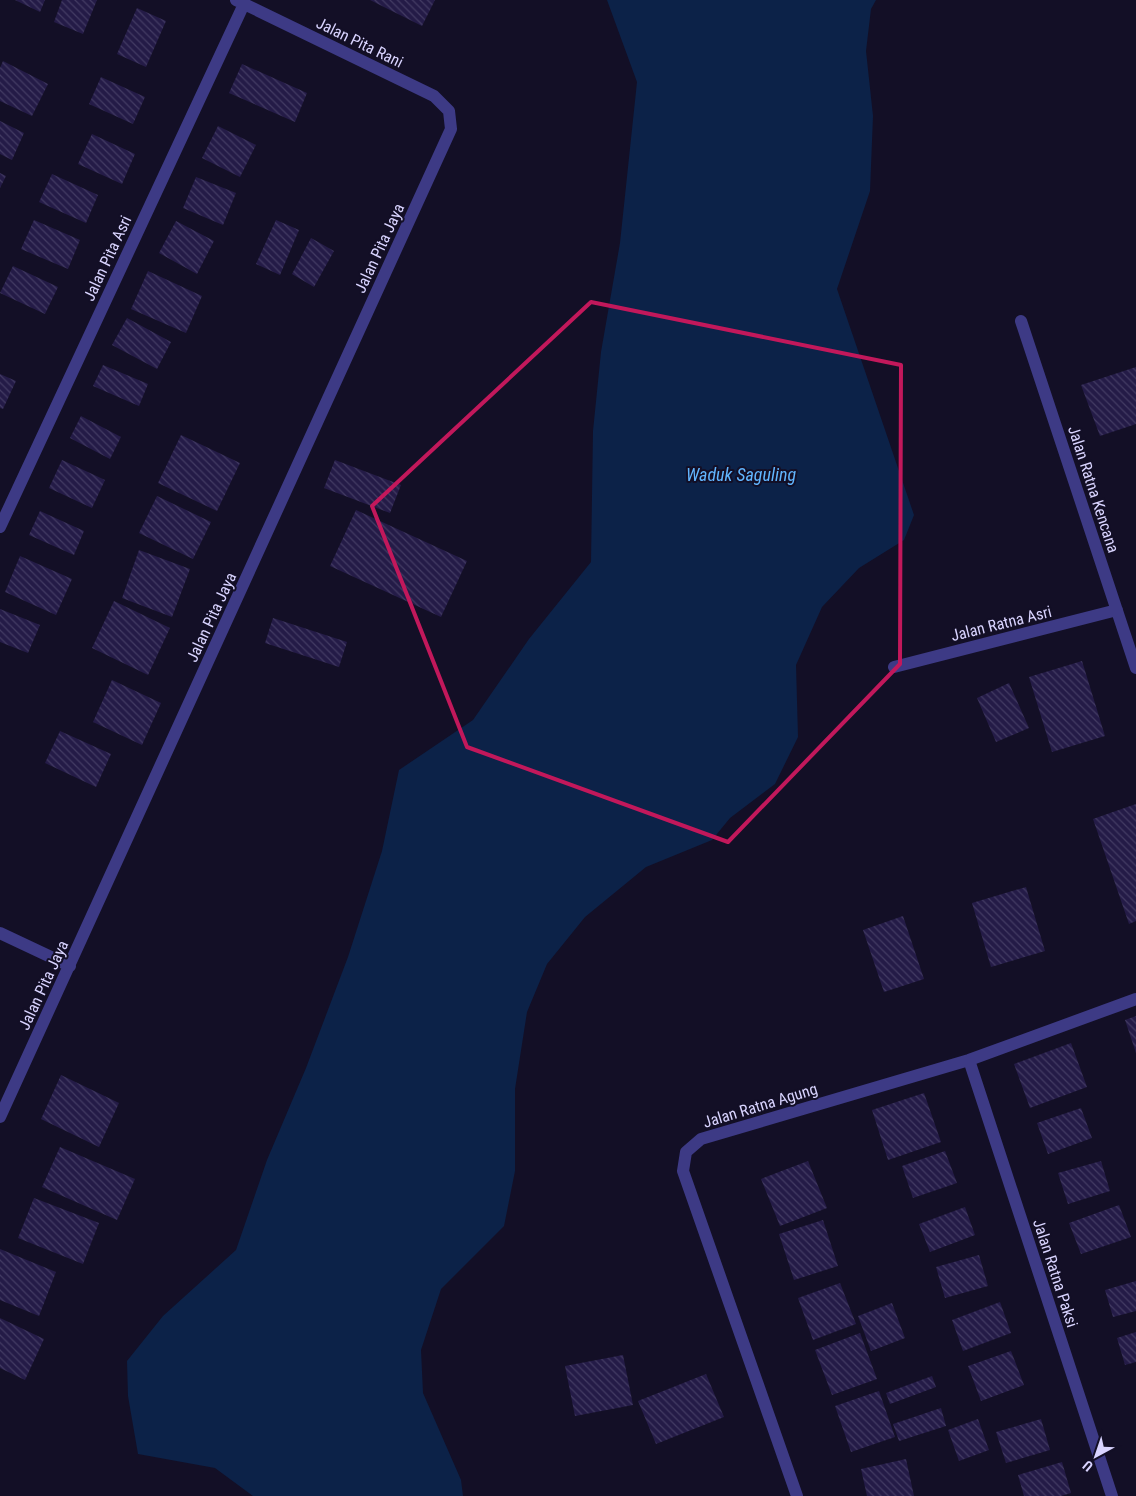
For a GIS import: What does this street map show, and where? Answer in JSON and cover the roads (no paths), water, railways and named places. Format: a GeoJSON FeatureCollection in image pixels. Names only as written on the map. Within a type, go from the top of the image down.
{"type":"FeatureCollection","features":[{"type":"Feature","properties":{"kind":"street","name":"Jalan Pita Rani"},"geometry":{"type":"LineString","coordinates":[[240,2],[434,96],[449,111],[452,129]]}},
{"type":"Feature","properties":{"kind":"street","name":"Jalan Pita Asri"},"geometry":{"type":"LineString","coordinates":[[0,527],[240,2]]}},
{"type":"Feature","properties":{"kind":"street","name":"Jalan Pita Jaya"},"geometry":{"type":"LineString","coordinates":[[0,1117],[452,129]]}},
{"type":"Feature","properties":{"kind":"street","name":"Jalan Ratna Kencana"},"geometry":{"type":"LineString","coordinates":[[1021,321],[1136,668]]}},
{"type":"Feature","properties":{"kind":"street","name":"Jalan Ratna Asri"},"geometry":{"type":"LineString","coordinates":[[894,667],[1117,610]]}},
{"type":"Feature","properties":{"kind":"street"},"geometry":{"type":"LineString","coordinates":[[0,933],[70,966]]}},
{"type":"Feature","properties":{"kind":"street","name":"Jalan Ratna Agung"},"geometry":{"type":"LineString","coordinates":[[797,1496],[683,1171],[686,1152],[701,1139],[969,1060],[1136,999]]}},
{"type":"Feature","properties":{"kind":"street","name":"Jalan Ratna Paksi"},"geometry":{"type":"LineString","coordinates":[[969,1060],[1112,1496]]}},
{"type":"Feature","properties":{"kind":"water","name":"Waduk Saguling"},"geometry":{"type":"Polygon","coordinates":[[[607,0],[876,0],[871,9],[866,51],[873,116],[870,191],[837,289],[914,515],[904,540],[859,568],[822,607],[796,665],[798,737],[775,784],[730,818],[712,840],[646,867],[585,917],[547,964],[527,1012],[515,1089],[515,1171],[504,1226],[441,1289],[421,1350],[423,1393],[461,1480],[463,1496],[253,1496],[215,1468],[138,1454],[128,1396],[127,1361],[163,1316],[236,1250],[267,1160],[306,1068],[348,957],[382,851],[399,770],[473,720],[529,639],[591,562],[593,431],[601,352],[620,243],[637,82],[607,0]]]}}]}
